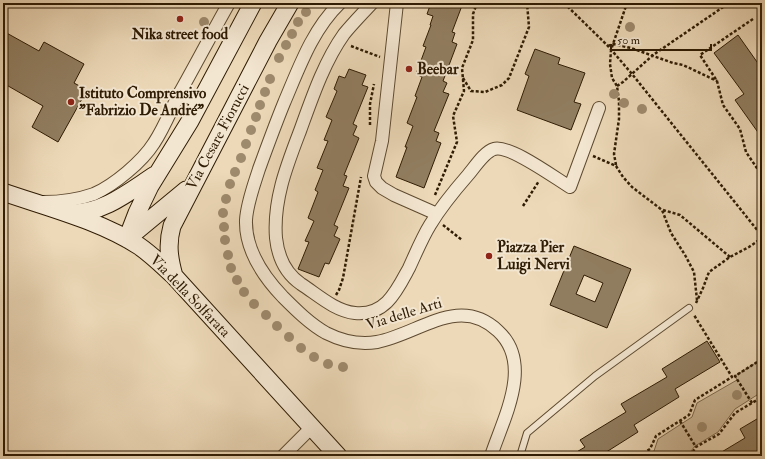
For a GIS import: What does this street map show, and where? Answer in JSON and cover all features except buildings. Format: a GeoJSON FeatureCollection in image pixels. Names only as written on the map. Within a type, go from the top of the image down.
{"type":"FeatureCollection","features":[{"type":"Feature","properties":{"kind":"street"},"geometry":{"type":"LineString","coordinates":[[33,202],[56,202],[85,196],[101,190],[136,165],[151,147],[230,3]]}},
{"type":"Feature","properties":{"kind":"street"},"geometry":{"type":"LineString","coordinates":[[127,239],[142,200],[200,102],[253,3]]}},
{"type":"Feature","properties":{"kind":"street","name":"Via Cesare Fiorucci"},"geometry":{"type":"LineString","coordinates":[[174,276],[168,254],[172,226],[268,41],[290,3]]}},
{"type":"Feature","properties":{"kind":"street","name":"Via delle Arti"},"geometry":{"type":"LineString","coordinates":[[340,3],[319,29],[305,54],[270,136],[247,211],[247,230],[251,249],[270,282],[288,302],[320,329],[342,340],[360,343],[376,342],[399,335],[436,320],[459,315],[476,317],[490,324],[497,330],[506,339],[512,351],[515,363],[515,378],[510,401],[491,456]]}},
{"type":"Feature","properties":{"kind":"street"},"geometry":{"type":"LineString","coordinates":[[372,3],[340,41],[323,72],[286,167],[278,196],[276,235],[278,254],[282,262],[290,274],[298,282],[330,303],[348,312],[357,313],[374,311],[386,304],[398,289],[433,214],[493,149],[506,149],[517,154],[570,187],[599,108]]}},
{"type":"Feature","properties":{"kind":"street"},"geometry":{"type":"LineString","coordinates":[[397,3],[382,141],[374,176],[376,182],[382,188],[433,214]]}},
{"type":"Feature","properties":{"kind":"street"},"geometry":{"type":"LineString","coordinates":[[179,94],[200,102]]}},
{"type":"Feature","properties":{"kind":"street"},"geometry":{"type":"LineString","coordinates":[[68,214],[84,213],[101,208],[159,172]]}},
{"type":"Feature","properties":{"kind":"street"},"geometry":{"type":"LineString","coordinates":[[127,239],[193,185]]}},
{"type":"Feature","properties":{"kind":"street","name":"Via della Solfarata"},"geometry":{"type":"LineString","coordinates":[[3,192],[101,227],[127,239],[150,255],[174,276],[338,456]]}},
{"type":"Feature","properties":{"kind":"street"},"geometry":{"type":"LineString","coordinates":[[283,456],[312,427]]}},
{"type":"Feature","properties":{"kind":"lane"},"geometry":{"type":"LineString","coordinates":[[520,456],[527,433],[595,376],[689,308]]}},
{"type":"Feature","properties":{"kind":"path"},"geometry":{"type":"LineString","coordinates":[[462,240],[433,214],[457,142],[453,116],[464,91],[462,68],[473,40],[473,14],[477,3]]}},
{"type":"Feature","properties":{"kind":"path"},"geometry":{"type":"LineString","coordinates":[[462,77],[471,91],[485,92],[502,85],[508,78],[529,27],[527,3]]}},
{"type":"Feature","properties":{"kind":"path"},"geometry":{"type":"LineString","coordinates":[[564,3],[608,46],[632,74],[762,237],[749,247],[730,256],[709,272],[695,304],[689,308],[752,403]]}},
{"type":"Feature","properties":{"kind":"path"},"geometry":{"type":"LineString","coordinates":[[627,3],[611,50],[610,64],[612,78],[616,86],[620,102],[614,154],[616,166],[632,187],[662,210],[680,215],[730,256]]}},
{"type":"Feature","properties":{"kind":"path"},"geometry":{"type":"LineString","coordinates":[[616,86],[653,55],[729,3]]}},
{"type":"Feature","properties":{"kind":"path"},"geometry":{"type":"LineString","coordinates":[[753,19],[700,55],[717,81],[723,105],[740,129],[746,152],[762,177]]}},
{"type":"Feature","properties":{"kind":"path"},"geometry":{"type":"LineString","coordinates":[[340,41],[380,58],[380,55]]}},
{"type":"Feature","properties":{"kind":"path"},"geometry":{"type":"LineString","coordinates":[[608,46],[613,44],[653,55],[673,63],[683,65],[717,81]]}},
{"type":"Feature","properties":{"kind":"path"},"geometry":{"type":"LineString","coordinates":[[370,128],[370,104],[375,81]]}},
{"type":"Feature","properties":{"kind":"path"},"geometry":{"type":"LineString","coordinates":[[583,151],[616,166]]}},
{"type":"Feature","properties":{"kind":"path"},"geometry":{"type":"LineString","coordinates":[[523,206],[545,172]]}},
{"type":"Feature","properties":{"kind":"path"},"geometry":{"type":"LineString","coordinates":[[330,303],[339,290],[343,278],[362,175]]}},
{"type":"Feature","properties":{"kind":"path"},"geometry":{"type":"LineString","coordinates":[[662,210],[671,233],[694,272],[697,300]]}},
{"type":"Feature","properties":{"kind":"path"},"geometry":{"type":"LineString","coordinates":[[639,456],[650,449],[656,436],[689,414],[695,400],[762,359]]}},
{"type":"Feature","properties":{"kind":"path"},"geometry":{"type":"LineString","coordinates":[[690,456],[696,447],[719,434],[735,413],[757,400],[762,394]]}},
{"type":"Feature","properties":{"kind":"path"},"geometry":{"type":"LineString","coordinates":[[680,421],[696,447]]}},
{"type":"Feature","properties":{"kind":"shaded area"},"geometry":{"type":"Polygon","coordinates":[[[762,359],[762,389],[757,395],[735,409],[718,432],[695,446],[687,456],[646,456],[654,451],[658,439],[692,417],[697,403],[737,380],[735,376],[762,359]]]}},
{"type":"Feature","properties":{"kind":"place","name":"Nika street food"},"geometry":{"type":"Point","coordinates":[180,19]}},
{"type":"Feature","properties":{"kind":"place","name":"Beebar"},"geometry":{"type":"Point","coordinates":[409,69]}},
{"type":"Feature","properties":{"kind":"place","name":"Istituto Comprensivo \"Fabrizio De André\""},"geometry":{"type":"Point","coordinates":[71,102]}},
{"type":"Feature","properties":{"kind":"place","name":"Piazza Pier Luigi Nervi"},"geometry":{"type":"Point","coordinates":[489,256]}}]}
